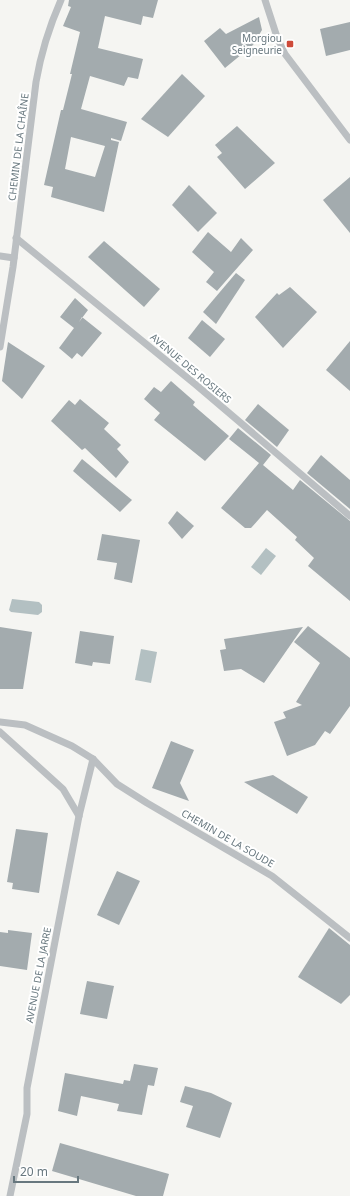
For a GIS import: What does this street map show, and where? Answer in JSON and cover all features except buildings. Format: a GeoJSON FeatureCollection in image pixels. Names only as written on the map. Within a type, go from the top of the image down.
{"type":"FeatureCollection","features":[{"type":"Feature","properties":{"kind":"street","name":"CHEMIN DE LA CHAÎNE"},"geometry":{"type":"LineString","coordinates":[[0,347],[14,258],[38,68],[50,26],[61,0]]}},
{"type":"Feature","properties":{"kind":"street"},"geometry":{"type":"LineString","coordinates":[[265,0],[278,40],[285,54],[350,140]]}},
{"type":"Feature","properties":{"kind":"street","name":"AVENUE DES ROSIERS"},"geometry":{"type":"LineString","coordinates":[[16,238],[195,384],[350,516]]}},
{"type":"Feature","properties":{"kind":"street"},"geometry":{"type":"LineString","coordinates":[[0,256],[14,258]]}},
{"type":"Feature","properties":{"kind":"street","name":"CHEMIN DE LA SOUDE"},"geometry":{"type":"LineString","coordinates":[[0,722],[25,725],[72,746],[94,759],[118,784],[147,803],[272,876],[350,938]]}},
{"type":"Feature","properties":{"kind":"street"},"geometry":{"type":"LineString","coordinates":[[0,732],[63,789],[79,816]]}},
{"type":"Feature","properties":{"kind":"street","name":"AVENUE DE LA JARRE"},"geometry":{"type":"LineString","coordinates":[[10,1196],[27,1114],[27,1088],[79,816],[94,759]]}},
{"type":"Feature","properties":{"kind":"shaded area"},"geometry":{"type":"Polygon","coordinates":[[[266,548],[276,556],[261,575],[251,567],[266,548]]]}},
{"type":"Feature","properties":{"kind":"shaded area"},"geometry":{"type":"Polygon","coordinates":[[[12,599],[39,602],[42,605],[42,612],[38,615],[11,612],[9,610],[12,599]]]}},
{"type":"Feature","properties":{"kind":"shaded area"},"geometry":{"type":"Polygon","coordinates":[[[141,649],[157,652],[151,683],[135,680],[141,649]]]}},
{"type":"Feature","properties":{"kind":"place","name":"Morgiou Seigneurie"},"geometry":{"type":"Point","coordinates":[290,44]}}]}
